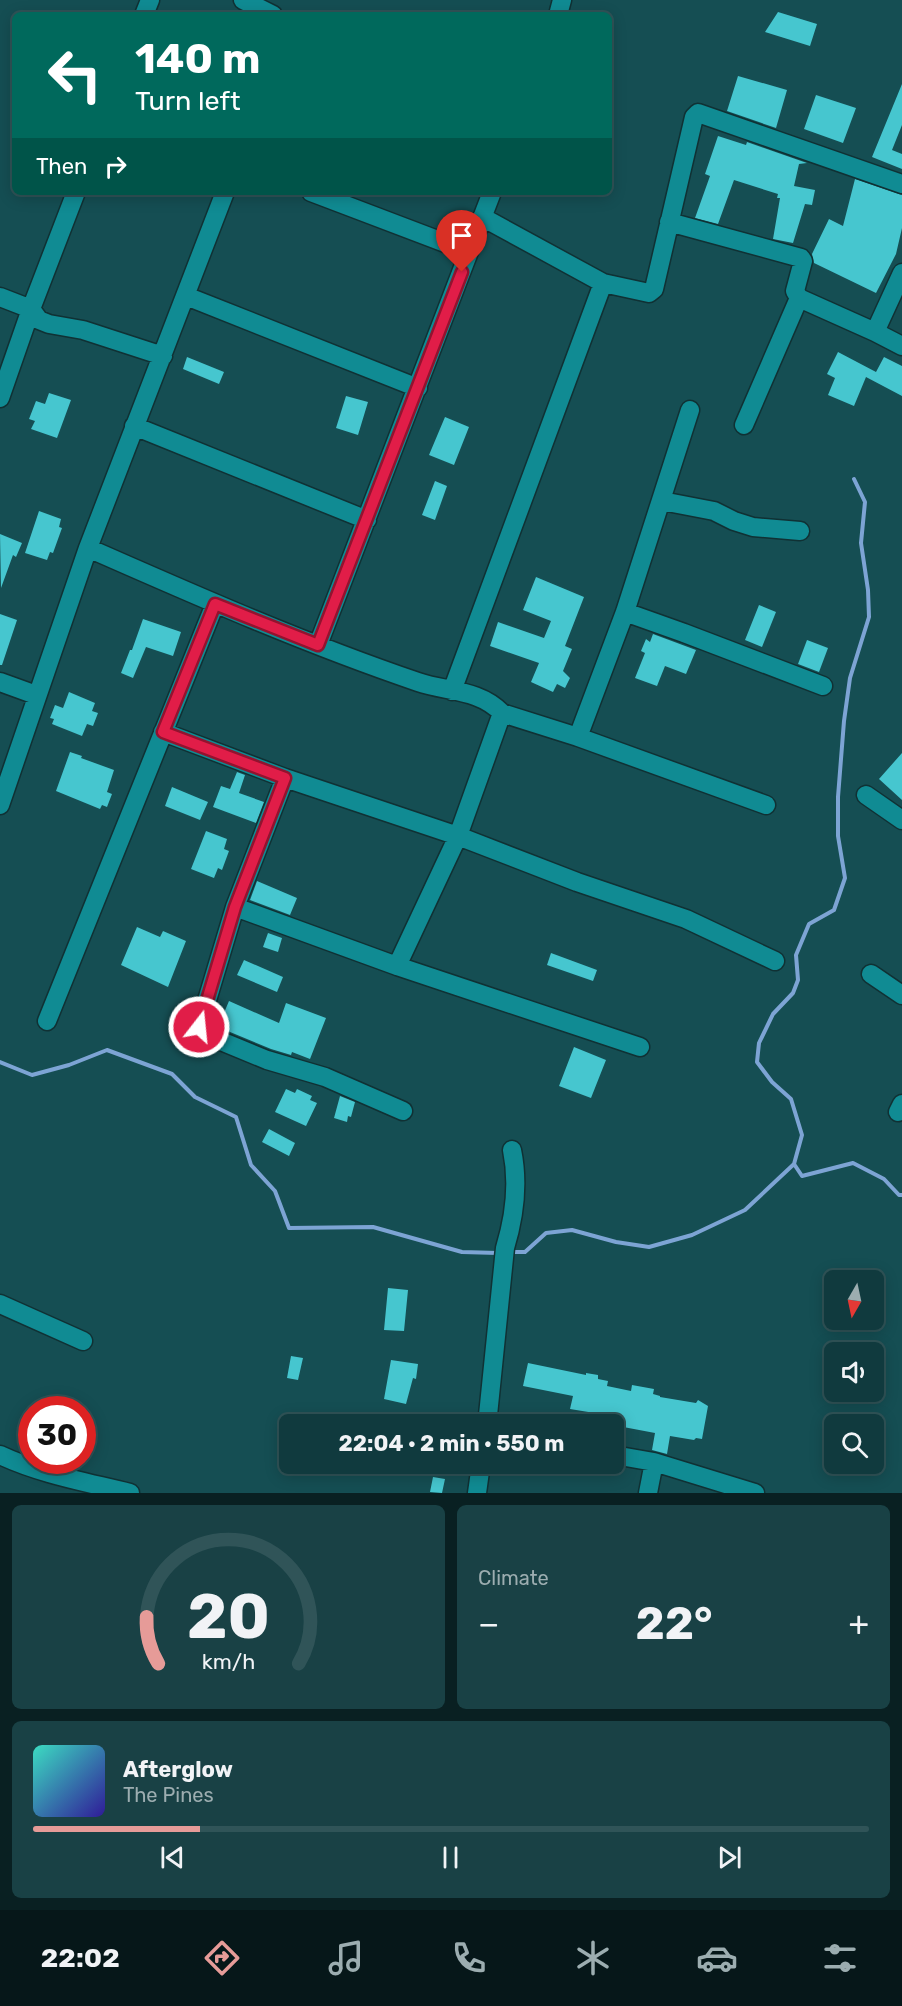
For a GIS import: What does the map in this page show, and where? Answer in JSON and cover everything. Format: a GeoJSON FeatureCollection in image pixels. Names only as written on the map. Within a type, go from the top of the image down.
{"type":"FeatureCollection","features":[{"type":"Feature","properties":{"kind":"street"},"geometry":{"type":"LineString","coordinates":[[243,0],[267,12]]}},
{"type":"Feature","properties":{"kind":"street"},"geometry":{"type":"LineString","coordinates":[[482,217],[603,283],[652,292],[694,117],[700,112],[834,162],[902,184]]}},
{"type":"Feature","properties":{"kind":"street"},"geometry":{"type":"LineString","coordinates":[[0,398],[75,195]]}},
{"type":"Feature","properties":{"kind":"street"},"geometry":{"type":"LineString","coordinates":[[0,805],[88,548],[224,195]]}},
{"type":"Feature","properties":{"kind":"street"},"geometry":{"type":"LineString","coordinates":[[319,195],[469,252]]}},
{"type":"Feature","properties":{"kind":"street"},"geometry":{"type":"LineString","coordinates":[[318,645],[491,195]]}},
{"type":"Feature","properties":{"kind":"street"},"geometry":{"type":"LineString","coordinates":[[669,222],[801,258],[803,261],[795,291],[799,298],[902,346]]}},
{"type":"Feature","properties":{"kind":"street"},"geometry":{"type":"LineString","coordinates":[[875,332],[902,273]]}},
{"type":"Feature","properties":{"kind":"street"},"geometry":{"type":"LineString","coordinates":[[452,691],[603,283]]}},
{"type":"Feature","properties":{"kind":"street"},"geometry":{"type":"LineString","coordinates":[[186,296],[418,388]]}},
{"type":"Feature","properties":{"kind":"street"},"geometry":{"type":"LineString","coordinates":[[0,297],[31,309],[39,320],[49,324],[83,330],[163,356]]}},
{"type":"Feature","properties":{"kind":"street"},"geometry":{"type":"LineString","coordinates":[[744,425],[799,298]]}},
{"type":"Feature","properties":{"kind":"street"},"geometry":{"type":"LineString","coordinates":[[578,737],[625,612],[690,410]]}},
{"type":"Feature","properties":{"kind":"street"},"geometry":{"type":"LineString","coordinates":[[134,426],[367,520]]}},
{"type":"Feature","properties":{"kind":"street"},"geometry":{"type":"LineString","coordinates":[[662,501],[714,511],[753,527],[800,531]]}},
{"type":"Feature","properties":{"kind":"street"},"geometry":{"type":"LineString","coordinates":[[88,548],[215,604],[318,645],[406,678],[482,697],[502,713],[578,737],[766,805]]}},
{"type":"Feature","properties":{"kind":"street"},"geometry":{"type":"LineString","coordinates":[[47,1021],[215,604]]}},
{"type":"Feature","properties":{"kind":"street"},"geometry":{"type":"LineString","coordinates":[[625,612],[823,686]]}},
{"type":"Feature","properties":{"kind":"street"},"geometry":{"type":"LineString","coordinates":[[0,682],[36,695]]}},
{"type":"Feature","properties":{"kind":"street"},"geometry":{"type":"LineString","coordinates":[[397,966],[458,836],[502,713]]}},
{"type":"Feature","properties":{"kind":"street"},"geometry":{"type":"LineString","coordinates":[[163,732],[285,778],[458,836],[578,882],[686,919],[775,961]]}},
{"type":"Feature","properties":{"kind":"street"},"geometry":{"type":"LineString","coordinates":[[285,778],[235,907],[199,1027],[201,1031],[267,1060],[325,1077],[403,1111]]}},
{"type":"Feature","properties":{"kind":"street"},"geometry":{"type":"LineString","coordinates":[[866,795],[902,820]]}},
{"type":"Feature","properties":{"kind":"street"},"geometry":{"type":"LineString","coordinates":[[235,907],[397,966],[640,1047]]}},
{"type":"Feature","properties":{"kind":"street"},"geometry":{"type":"LineString","coordinates":[[871,974],[902,995]]}},
{"type":"Feature","properties":{"kind":"street"},"geometry":{"type":"LineString","coordinates":[[488,1414],[505,1248],[513,1224],[516,1191],[516,1167],[512,1150]]}},
{"type":"Feature","properties":{"kind":"street"},"geometry":{"type":"LineString","coordinates":[[0,1304],[83,1341]]}},
{"type":"Feature","properties":{"kind":"street"},"geometry":{"type":"LineString","coordinates":[[0,1455],[36,1469],[130,1493]]}},
{"type":"Feature","properties":{"kind":"street"},"geometry":{"type":"LineString","coordinates":[[624,1457],[654,1462],[755,1493]]}},
{"type":"Feature","properties":{"kind":"street"},"geometry":{"type":"LineString","coordinates":[[648,1493],[654,1462]]}},
{"type":"Feature","properties":{"kind":"street"},"geometry":{"type":"LineString","coordinates":[[477,1493],[480,1474]]}},
{"type":"Feature","properties":{"kind":"building"},"geometry":{"type":"Polygon","coordinates":[[[778,12],[817,24],[810,46],[765,32],[778,12]]]}},
{"type":"Feature","properties":{"kind":"building"},"geometry":{"type":"Polygon","coordinates":[[[738,76],[787,90],[776,128],[727,111],[738,76]]]}},
{"type":"Feature","properties":{"kind":"building"},"geometry":{"type":"Polygon","coordinates":[[[902,84],[902,125],[892,150],[902,154],[902,169],[872,157],[902,84]]]}},
{"type":"Feature","properties":{"kind":"building"},"geometry":{"type":"Polygon","coordinates":[[[816,95],[856,108],[843,143],[804,129],[816,95]]]}},
{"type":"Feature","properties":{"kind":"building"},"geometry":{"type":"Polygon","coordinates":[[[718,136],[746,145],[747,142],[807,163],[799,164],[794,186],[815,190],[812,205],[805,204],[793,243],[773,239],[780,198],[777,198],[778,194],[734,180],[718,224],[695,218],[710,176],[705,174],[718,136]]]}},
{"type":"Feature","properties":{"kind":"building"},"geometry":{"type":"Polygon","coordinates":[[[855,179],[902,195],[902,228],[896,254],[876,293],[814,263],[812,254],[829,219],[843,226],[855,179]]]}},
{"type":"Feature","properties":{"kind":"building"},"geometry":{"type":"Polygon","coordinates":[[[838,352],[876,372],[884,357],[902,366],[902,396],[866,377],[854,406],[828,395],[835,378],[827,374],[838,352]]]}},
{"type":"Feature","properties":{"kind":"building"},"geometry":{"type":"Polygon","coordinates":[[[187,357],[224,372],[219,384],[183,369],[187,357]]]}},
{"type":"Feature","properties":{"kind":"building"},"geometry":{"type":"Polygon","coordinates":[[[49,393],[71,400],[57,438],[31,429],[35,421],[29,419],[36,401],[45,404],[49,393]]]}},
{"type":"Feature","properties":{"kind":"building"},"geometry":{"type":"Polygon","coordinates":[[[346,396],[368,402],[358,435],[336,428],[346,396]]]}},
{"type":"Feature","properties":{"kind":"building"},"geometry":{"type":"Polygon","coordinates":[[[445,417],[469,427],[454,465],[429,455],[445,417]]]}},
{"type":"Feature","properties":{"kind":"building"},"geometry":{"type":"Polygon","coordinates":[[[435,481],[447,486],[435,520],[422,515],[435,481]]]}},
{"type":"Feature","properties":{"kind":"building"},"geometry":{"type":"Polygon","coordinates":[[[39,511],[61,519],[59,527],[62,528],[53,553],[50,552],[47,560],[25,553],[39,511]]]}},
{"type":"Feature","properties":{"kind":"building"},"geometry":{"type":"Polygon","coordinates":[[[0,534],[22,543],[16,557],[13,555],[1,588],[0,534]]]}},
{"type":"Feature","properties":{"kind":"building"},"geometry":{"type":"Polygon","coordinates":[[[536,577],[584,597],[565,646],[572,649],[563,671],[570,678],[565,688],[557,684],[553,692],[531,682],[539,663],[490,646],[498,622],[544,638],[551,621],[523,610],[536,577]]]}},
{"type":"Feature","properties":{"kind":"building"},"geometry":{"type":"Polygon","coordinates":[[[759,605],[776,612],[762,647],[745,640],[759,605]]]}},
{"type":"Feature","properties":{"kind":"building"},"geometry":{"type":"Polygon","coordinates":[[[0,614],[17,620],[2,665],[0,665],[0,614]]]}},
{"type":"Feature","properties":{"kind":"building"},"geometry":{"type":"Polygon","coordinates":[[[143,619],[181,632],[173,656],[146,647],[133,678],[121,673],[143,619]]]}},
{"type":"Feature","properties":{"kind":"building"},"geometry":{"type":"Polygon","coordinates":[[[653,634],[696,650],[686,674],[665,666],[657,686],[635,678],[645,653],[641,651],[646,639],[650,642],[653,634]]]}},
{"type":"Feature","properties":{"kind":"building"},"geometry":{"type":"Polygon","coordinates":[[[807,640],[828,648],[819,672],[798,664],[807,640]]]}},
{"type":"Feature","properties":{"kind":"building"},"geometry":{"type":"Polygon","coordinates":[[[69,692],[95,703],[92,711],[98,713],[93,726],[87,724],[82,736],[52,724],[54,719],[50,718],[55,705],[63,708],[69,692]]]}},
{"type":"Feature","properties":{"kind":"building"},"geometry":{"type":"Polygon","coordinates":[[[70,752],[114,770],[107,792],[112,794],[107,807],[102,805],[100,809],[56,791],[70,752]]]}},
{"type":"Feature","properties":{"kind":"building"},"geometry":{"type":"Polygon","coordinates":[[[902,753],[902,800],[879,779],[902,753]]]}},
{"type":"Feature","properties":{"kind":"building"},"geometry":{"type":"Polygon","coordinates":[[[237,772],[245,775],[239,793],[264,802],[256,823],[213,807],[221,786],[230,789],[237,772]]]}},
{"type":"Feature","properties":{"kind":"building"},"geometry":{"type":"Polygon","coordinates":[[[172,787],[208,802],[200,820],[165,806],[172,787]]]}},
{"type":"Feature","properties":{"kind":"building"},"geometry":{"type":"Polygon","coordinates":[[[206,831],[227,839],[224,849],[229,851],[222,870],[218,868],[214,878],[191,869],[206,831]]]}},
{"type":"Feature","properties":{"kind":"building"},"geometry":{"type":"Polygon","coordinates":[[[257,881],[297,898],[290,915],[250,900],[257,881]]]}},
{"type":"Feature","properties":{"kind":"building"},"geometry":{"type":"Polygon","coordinates":[[[137,927],[160,937],[163,931],[186,941],[168,987],[121,965],[137,927]]]}},
{"type":"Feature","properties":{"kind":"building"},"geometry":{"type":"Polygon","coordinates":[[[268,933],[282,938],[278,952],[263,947],[268,933]]]}},
{"type":"Feature","properties":{"kind":"building"},"geometry":{"type":"Polygon","coordinates":[[[551,953],[597,970],[593,981],[547,965],[551,953]]]}},
{"type":"Feature","properties":{"kind":"building"},"geometry":{"type":"Polygon","coordinates":[[[244,960],[283,977],[277,992],[237,975],[244,960]]]}},
{"type":"Feature","properties":{"kind":"building"},"geometry":{"type":"Polygon","coordinates":[[[229,1001],[279,1023],[286,1003],[326,1018],[310,1059],[292,1052],[291,1055],[271,1049],[218,1027],[229,1001]]]}},
{"type":"Feature","properties":{"kind":"building"},"geometry":{"type":"Polygon","coordinates":[[[574,1047],[606,1060],[591,1098],[559,1086],[574,1047]]]}},
{"type":"Feature","properties":{"kind":"building"},"geometry":{"type":"Polygon","coordinates":[[[286,1089],[295,1093],[297,1089],[312,1096],[310,1100],[317,1103],[306,1126],[275,1112],[286,1089]]]}},
{"type":"Feature","properties":{"kind":"building"},"geometry":{"type":"Polygon","coordinates":[[[340,1096],[355,1102],[351,1117],[348,1116],[347,1122],[334,1118],[340,1096]]]}},
{"type":"Feature","properties":{"kind":"building"},"geometry":{"type":"Polygon","coordinates":[[[269,1129],[295,1143],[289,1156],[262,1142],[269,1129]]]}},
{"type":"Feature","properties":{"kind":"building"},"geometry":{"type":"Polygon","coordinates":[[[388,1288],[408,1290],[404,1331],[384,1330],[388,1288]]]}},
{"type":"Feature","properties":{"kind":"building"},"geometry":{"type":"Polygon","coordinates":[[[291,1356],[303,1358],[298,1380],[287,1378],[291,1356]]]}},
{"type":"Feature","properties":{"kind":"building"},"geometry":{"type":"Polygon","coordinates":[[[391,1360],[418,1364],[416,1379],[413,1378],[406,1404],[384,1399],[391,1360]]]}},
{"type":"Feature","properties":{"kind":"building"},"geometry":{"type":"Polygon","coordinates":[[[528,1363],[586,1375],[586,1373],[598,1375],[598,1379],[608,1381],[607,1386],[631,1391],[632,1385],[654,1389],[653,1394],[660,1397],[696,1403],[698,1400],[708,1406],[702,1439],[670,1436],[667,1454],[652,1450],[655,1433],[624,1427],[624,1414],[601,1414],[570,1409],[573,1396],[523,1386],[528,1363]]]}},
{"type":"Feature","properties":{"kind":"building"},"geometry":{"type":"Polygon","coordinates":[[[433,1477],[445,1479],[442,1493],[430,1492],[433,1477]]]}},
{"type":"Feature","properties":{"kind":"waterway"},"geometry":{"type":"LineString","coordinates":[[854,479],[865,502],[861,543],[868,590],[869,617],[850,678],[844,721],[838,797],[838,836],[845,878],[834,910],[809,924],[796,955],[798,980],[793,993],[773,1014],[759,1043],[757,1062],[772,1082],[791,1099],[802,1135],[794,1164],[802,1176],[853,1163],[884,1179],[899,1195],[902,1195]]}},
{"type":"Feature","properties":{"kind":"waterway"},"geometry":{"type":"LineString","coordinates":[[0,1062],[32,1075],[69,1065],[107,1050],[172,1074],[195,1097],[236,1117],[251,1165],[275,1191],[289,1228],[373,1227],[462,1252],[498,1253]]}},
{"type":"Feature","properties":{"kind":"waterway"},"geometry":{"type":"LineString","coordinates":[[511,1252],[525,1252],[546,1233],[572,1230],[616,1242],[649,1247],[692,1235],[745,1210],[794,1164]]}},
{"type":"Feature","properties":{"kind":"route"},"geometry":{"type":"LineString","coordinates":[[199,1027],[235,907],[285,778],[163,732],[215,604],[318,645],[462,272]]}}]}
